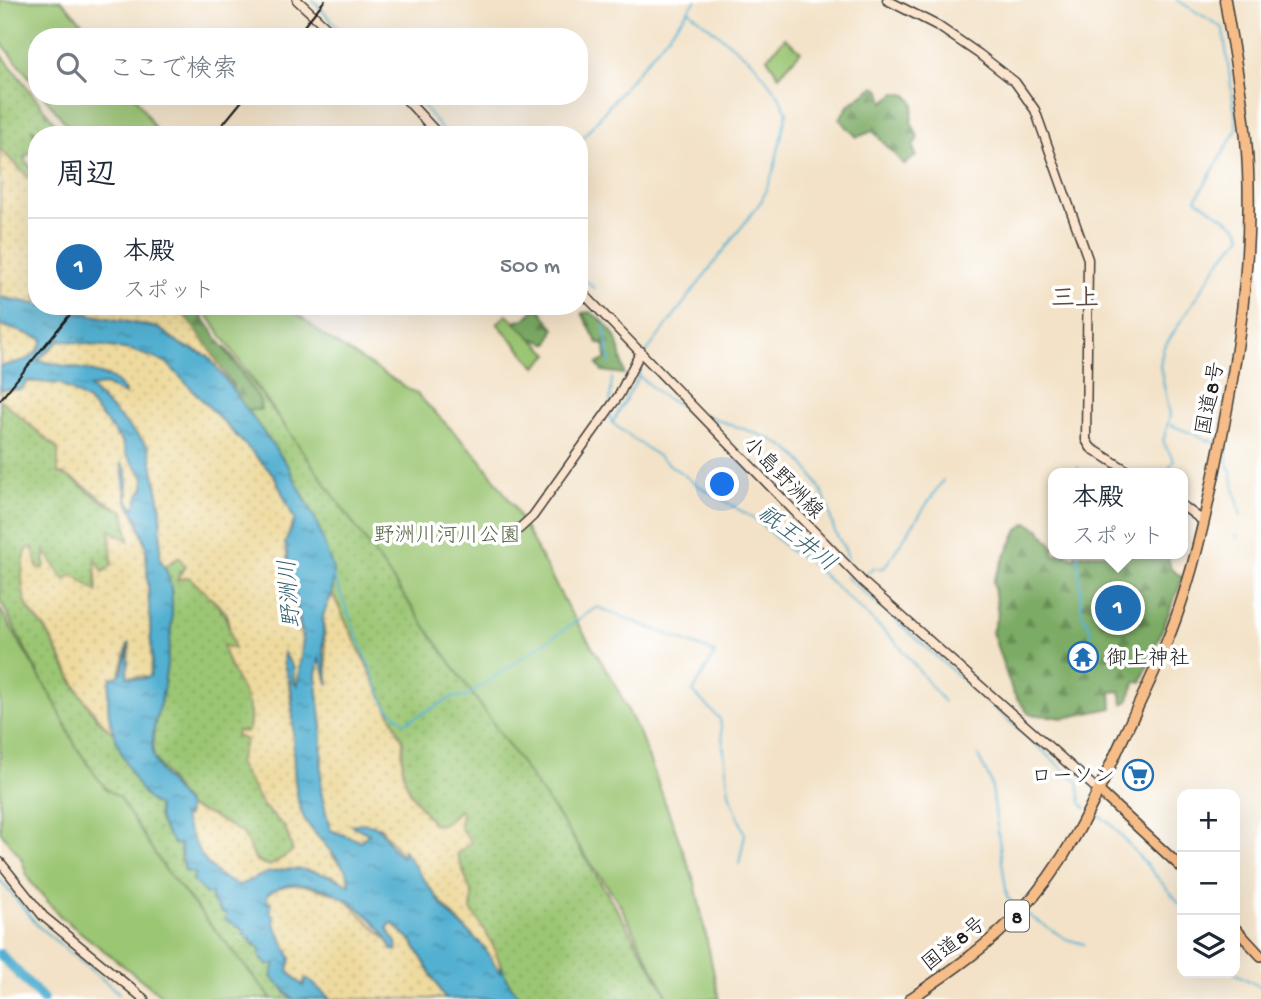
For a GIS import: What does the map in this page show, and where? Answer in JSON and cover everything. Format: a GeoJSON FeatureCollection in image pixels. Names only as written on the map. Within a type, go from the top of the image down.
{"type":"FeatureCollection","features":[{"type":"Feature","properties":{"kind":"highway","name":"国道8号"},"geometry":{"type":"LineString","coordinates":[[910,999],[981,948],[1019,914],[1066,854],[1099,791],[1173,628],[1203,521],[1239,345],[1248,250],[1248,169],[1244,121],[1225,0]]}},
{"type":"Feature","properties":{"kind":"main road"},"geometry":{"type":"LineString","coordinates":[[1099,791],[1177,863]]}},
{"type":"Feature","properties":{"kind":"main road"},"geometry":{"type":"LineString","coordinates":[[1240,933],[1261,956]]}},
{"type":"Feature","properties":{"kind":"street"},"geometry":{"type":"LineString","coordinates":[[297,0],[327,28]]}},
{"type":"Feature","properties":{"kind":"street"},"geometry":{"type":"LineString","coordinates":[[887,0],[962,41],[1015,82],[1028,97],[1088,259],[1086,440],[1091,448],[1123,468]]}},
{"type":"Feature","properties":{"kind":"street"},"geometry":{"type":"LineString","coordinates":[[411,105],[431,126]]}},
{"type":"Feature","properties":{"kind":"street","name":"小島野洲線"},"geometry":{"type":"LineString","coordinates":[[588,298],[863,582],[1099,791]]}},
{"type":"Feature","properties":{"kind":"street"},"geometry":{"type":"LineString","coordinates":[[519,529],[533,516],[619,395],[641,352]]}},
{"type":"Feature","properties":{"kind":"street"},"geometry":{"type":"LineString","coordinates":[[1188,510],[1203,521]]}},
{"type":"Feature","properties":{"kind":"street"},"geometry":{"type":"LineString","coordinates":[[0,862],[43,916],[144,999]]}},
{"type":"Feature","properties":{"kind":"green space"},"geometry":{"type":"Polygon","coordinates":[[[0,0],[61,0],[87,28],[28,28],[28,76],[0,41],[0,0]]]}},
{"type":"Feature","properties":{"kind":"green space"},"geometry":{"type":"Polygon","coordinates":[[[785,38],[801,51],[779,76],[767,58],[785,38]]]}},
{"type":"Feature","properties":{"kind":"green space"},"geometry":{"type":"Polygon","coordinates":[[[0,52],[28,88],[28,105],[41,105],[57,126],[28,126],[28,155],[24,158],[28,164],[28,177],[0,149],[0,52]]]}},
{"type":"Feature","properties":{"kind":"green space"},"geometry":{"type":"Polygon","coordinates":[[[875,86],[881,91],[884,102],[896,93],[907,95],[914,103],[911,122],[918,137],[913,147],[916,156],[904,165],[873,131],[857,137],[839,119],[849,105],[875,86]]]}},
{"type":"Feature","properties":{"kind":"green space"},"geometry":{"type":"Polygon","coordinates":[[[51,105],[141,105],[153,126],[68,126],[51,105]]]}},
{"type":"Feature","properties":{"kind":"green space"},"geometry":{"type":"Polygon","coordinates":[[[588,312],[606,324],[616,338],[624,374],[602,371],[597,364],[606,359],[605,346],[597,342],[583,315],[588,315],[588,312]]]}},
{"type":"Feature","properties":{"kind":"green space"},"geometry":{"type":"Polygon","coordinates":[[[183,315],[201,315],[259,399],[261,410],[244,410],[232,392],[233,385],[183,315]]]}},
{"type":"Feature","properties":{"kind":"green space","name":"野洲川河川公園"},"geometry":{"type":"Polygon","coordinates":[[[207,315],[299,315],[327,338],[417,394],[480,459],[513,505],[568,608],[613,680],[640,735],[695,883],[719,999],[669,999],[619,903],[207,315]]]}},
{"type":"Feature","properties":{"kind":"green space"},"geometry":{"type":"Polygon","coordinates":[[[507,315],[549,354],[536,367],[497,323],[507,315]]]}},
{"type":"Feature","properties":{"kind":"green space"},"geometry":{"type":"Polygon","coordinates":[[[529,315],[544,315],[554,329],[549,344],[516,333],[516,320],[525,319],[529,315]]]}},
{"type":"Feature","properties":{"kind":"green space"},"geometry":{"type":"Polygon","coordinates":[[[226,348],[459,666],[568,830],[669,999],[521,999],[513,989],[471,910],[472,895],[457,854],[460,810],[444,824],[434,825],[412,795],[404,778],[403,741],[332,593],[334,572],[288,466],[244,410],[260,410],[259,399],[224,352],[226,348]]]}},
{"type":"Feature","properties":{"kind":"green space"},"geometry":{"type":"Polygon","coordinates":[[[0,399],[58,449],[66,475],[105,503],[124,511],[129,541],[111,531],[112,565],[103,572],[96,560],[97,593],[65,581],[45,553],[44,570],[37,567],[33,548],[28,608],[47,631],[73,683],[96,718],[113,733],[130,770],[158,806],[159,821],[167,834],[181,843],[180,858],[185,871],[195,873],[193,880],[211,893],[211,900],[222,913],[225,911],[255,947],[260,948],[260,957],[268,965],[275,964],[285,993],[293,999],[272,999],[163,867],[139,828],[96,776],[76,747],[0,600],[0,399]]]}},
{"type":"Feature","properties":{"kind":"green space"},"geometry":{"type":"Polygon","coordinates":[[[1027,523],[1039,529],[1048,540],[1048,559],[1168,559],[1171,569],[1183,578],[1141,682],[1136,681],[1128,701],[1123,704],[1120,691],[1111,692],[1112,708],[1064,718],[1029,714],[1013,693],[992,632],[998,614],[993,581],[1018,530],[1027,523]]]}},
{"type":"Feature","properties":{"kind":"green space"},"geometry":{"type":"Polygon","coordinates":[[[179,556],[185,566],[179,574],[181,579],[188,576],[220,608],[232,636],[234,650],[224,646],[247,700],[250,722],[248,732],[238,731],[246,740],[263,806],[285,827],[293,852],[270,866],[256,860],[243,834],[212,816],[188,807],[153,756],[154,722],[164,684],[171,629],[172,607],[165,566],[179,556]]]}},
{"type":"Feature","properties":{"kind":"green space"},"geometry":{"type":"Polygon","coordinates":[[[0,609],[55,703],[76,747],[96,776],[106,789],[119,797],[163,867],[272,999],[166,999],[61,917],[29,880],[21,858],[0,831],[0,609]]]}},
{"type":"Feature","properties":{"kind":"sand"},"geometry":{"type":"Polygon","coordinates":[[[0,149],[28,177],[28,302],[0,297],[0,149]]]}},
{"type":"Feature","properties":{"kind":"sand"},"geometry":{"type":"Polygon","coordinates":[[[92,315],[184,315],[208,346],[235,392],[208,356],[182,345],[158,328],[92,315]]]}},
{"type":"Feature","properties":{"kind":"sand"},"geometry":{"type":"Polygon","coordinates":[[[0,325],[43,339],[37,352],[26,359],[0,367],[0,325]]]}},
{"type":"Feature","properties":{"kind":"sand"},"geometry":{"type":"Polygon","coordinates":[[[60,340],[131,350],[166,362],[274,475],[295,520],[288,536],[287,555],[302,645],[302,666],[297,686],[284,654],[295,724],[297,781],[333,857],[347,870],[350,885],[332,875],[264,875],[239,885],[228,881],[209,866],[196,846],[181,814],[187,816],[188,807],[212,816],[243,834],[256,861],[270,866],[293,851],[285,827],[263,806],[238,763],[246,740],[236,736],[237,731],[248,732],[250,720],[246,698],[223,645],[234,649],[226,612],[189,577],[177,580],[185,566],[179,557],[165,566],[160,560],[161,510],[149,447],[89,387],[90,384],[105,385],[124,394],[125,391],[94,372],[38,360],[60,340]]]}},
{"type":"Feature","properties":{"kind":"sand"},"geometry":{"type":"Polygon","coordinates":[[[28,381],[61,384],[88,401],[122,441],[146,482],[135,508],[131,506],[146,546],[151,676],[127,677],[130,644],[127,646],[112,699],[113,733],[92,711],[48,633],[30,611],[23,593],[22,578],[27,549],[33,547],[37,567],[44,569],[45,552],[65,580],[73,574],[97,592],[95,558],[103,572],[112,565],[110,530],[129,541],[124,511],[75,480],[58,473],[58,449],[0,399],[0,389],[20,390],[28,381]]]}},
{"type":"Feature","properties":{"kind":"sand"},"geometry":{"type":"Polygon","coordinates":[[[332,593],[403,741],[404,778],[412,795],[434,825],[444,824],[460,810],[462,813],[460,828],[471,842],[457,854],[472,895],[471,910],[495,950],[500,973],[477,942],[426,884],[404,852],[403,857],[380,827],[362,827],[369,834],[360,841],[330,830],[321,791],[322,727],[316,676],[319,657],[328,682],[323,616],[332,593]]]}},
{"type":"Feature","properties":{"kind":"sand"},"geometry":{"type":"Polygon","coordinates":[[[296,883],[342,896],[389,942],[396,943],[387,928],[392,923],[412,941],[445,999],[330,999],[308,979],[304,987],[288,971],[267,903],[267,895],[274,889],[296,883]]]}},
{"type":"Feature","properties":{"kind":"water"},"geometry":{"type":"Polygon","coordinates":[[[0,297],[28,302],[28,315],[92,315],[158,328],[182,345],[208,356],[288,466],[316,520],[334,572],[332,593],[323,616],[323,651],[329,685],[319,658],[316,676],[322,727],[321,791],[330,830],[360,841],[369,834],[351,825],[372,825],[378,828],[402,857],[403,850],[445,909],[484,947],[500,973],[502,966],[506,979],[521,999],[445,999],[412,941],[392,923],[387,928],[396,943],[397,951],[392,950],[372,920],[356,907],[319,888],[300,884],[282,887],[267,895],[267,903],[271,902],[270,913],[274,916],[274,923],[291,958],[288,971],[303,986],[305,979],[308,979],[330,999],[293,999],[271,977],[275,964],[268,965],[260,957],[260,949],[244,934],[244,930],[225,919],[227,913],[222,913],[211,900],[211,893],[206,894],[193,881],[195,873],[185,871],[180,844],[175,845],[168,836],[160,822],[158,806],[135,780],[115,737],[108,711],[111,677],[116,678],[122,672],[129,642],[127,677],[142,679],[150,676],[152,663],[146,546],[138,519],[127,501],[121,462],[127,471],[128,501],[135,508],[140,492],[144,489],[144,476],[127,456],[122,441],[88,401],[61,384],[28,381],[20,390],[0,389],[0,367],[32,356],[43,339],[0,325],[0,297]],[[60,340],[38,360],[101,374],[121,386],[125,395],[105,385],[89,387],[149,447],[161,510],[160,560],[167,572],[172,603],[164,685],[152,744],[155,760],[162,774],[188,807],[187,817],[182,815],[203,857],[228,881],[239,885],[264,874],[298,869],[329,876],[350,885],[345,869],[305,820],[296,791],[291,688],[283,658],[284,653],[294,669],[293,681],[297,686],[303,640],[285,543],[295,520],[274,475],[166,362],[131,350],[60,340]]]}},
{"type":"Feature","properties":{"kind":"waterway","name":"祇王井川"},"geometry":{"type":"LineString","coordinates":[[313,0],[338,28]]}},
{"type":"Feature","properties":{"kind":"waterway"},"geometry":{"type":"LineString","coordinates":[[645,354],[762,200],[774,169],[787,112],[779,96],[754,63],[688,10],[696,0]]}},
{"type":"Feature","properties":{"kind":"waterway"},"geometry":{"type":"LineString","coordinates":[[1169,468],[1174,460],[1163,442],[1170,415],[1160,366],[1163,349],[1221,259],[1242,236],[1238,227],[1196,199],[1237,129],[1223,28],[1177,0]]}},
{"type":"Feature","properties":{"kind":"waterway"},"geometry":{"type":"LineString","coordinates":[[588,131],[688,11]]}},
{"type":"Feature","properties":{"kind":"waterway","name":"祇王井川"},"geometry":{"type":"LineString","coordinates":[[423,105],[439,126]]}},
{"type":"Feature","properties":{"kind":"waterway","name":"祇王井川"},"geometry":{"type":"LineString","coordinates":[[588,283],[594,288]]}},
{"type":"Feature","properties":{"kind":"waterway","name":"祇王井川"},"geometry":{"type":"LineString","coordinates":[[604,325],[610,364]]}},
{"type":"Feature","properties":{"kind":"waterway"},"geometry":{"type":"LineString","coordinates":[[643,359],[639,376],[665,398],[690,409]]}},
{"type":"Feature","properties":{"kind":"waterway"},"geometry":{"type":"LineString","coordinates":[[613,422],[639,376]]}},
{"type":"Feature","properties":{"kind":"waterway","name":"祇王井川"},"geometry":{"type":"LineString","coordinates":[[610,402],[612,378]]}},
{"type":"Feature","properties":{"kind":"waterway","name":"祇王井川"},"geometry":{"type":"LineString","coordinates":[[609,414],[612,423],[699,486],[758,521],[789,550],[805,558],[896,642],[944,702]]}},
{"type":"Feature","properties":{"kind":"waterway"},"geometry":{"type":"LineString","coordinates":[[708,416],[778,443],[803,463],[826,501],[835,532],[845,549],[848,561]]}},
{"type":"Feature","properties":{"kind":"waterway"},"geometry":{"type":"LineString","coordinates":[[1171,425],[1218,444]]}},
{"type":"Feature","properties":{"kind":"waterway"},"geometry":{"type":"LineString","coordinates":[[1225,449],[1241,516]]}},
{"type":"Feature","properties":{"kind":"waterway"},"geometry":{"type":"LineString","coordinates":[[862,576],[873,568],[884,568],[943,480]]}},
{"type":"Feature","properties":{"kind":"waterway"},"geometry":{"type":"LineString","coordinates":[[1078,559],[1082,614],[1090,628],[1091,658]]}},
{"type":"Feature","properties":{"kind":"waterway"},"geometry":{"type":"LineString","coordinates":[[847,570],[847,577],[851,581],[1078,782],[1081,803],[1086,808]]}},
{"type":"Feature","properties":{"kind":"waterway"},"geometry":{"type":"LineString","coordinates":[[333,575],[385,705],[405,723],[453,697],[465,697],[597,607],[715,653],[693,692],[720,719],[729,793],[745,834],[739,864]]}},
{"type":"Feature","properties":{"kind":"waterway","name":"祇王井川"},"geometry":{"type":"LineString","coordinates":[[978,756],[991,782],[1007,897],[1018,909]]}},
{"type":"Feature","properties":{"kind":"waterway"},"geometry":{"type":"LineString","coordinates":[[1091,811],[1110,823],[1177,900]]}},
{"type":"Feature","properties":{"kind":"waterway"},"geometry":{"type":"LineString","coordinates":[[0,880],[39,927],[119,993]]}},
{"type":"Feature","properties":{"kind":"waterway","name":"祇王井川"},"geometry":{"type":"LineString","coordinates":[[1023,912],[1066,939],[1084,944]]}},
{"type":"Feature","properties":{"kind":"waterway"},"geometry":{"type":"LineString","coordinates":[[0,954],[43,999]]}},
{"type":"Feature","properties":{"kind":"waterway"},"geometry":{"type":"LineString","coordinates":[[1240,976],[1261,987]]}},
{"type":"Feature","properties":{"kind":"railway"},"geometry":{"type":"LineString","coordinates":[[302,28],[325,0]]}},
{"type":"Feature","properties":{"kind":"railway"},"geometry":{"type":"LineString","coordinates":[[221,126],[239,105]]}},
{"type":"Feature","properties":{"kind":"railway"},"geometry":{"type":"LineString","coordinates":[[0,400],[70,315]]}},
{"type":"Feature","properties":{"kind":"place","name":"本殿"},"geometry":{"type":"Point","coordinates":[1118,608]}},
{"type":"Feature","properties":{"kind":"place","name":"御上神社"},"geometry":{"type":"Point","coordinates":[1083,657]}},
{"type":"Feature","properties":{"kind":"place","name":"ローソン"},"geometry":{"type":"Point","coordinates":[1138,775]}},
{"type":"Feature","properties":{"kind":"district","name":"三上"},"geometry":{"type":"Point","coordinates":[1075,297]}},
{"type":"Feature","properties":{"kind":"water label","name":"野洲川"},"geometry":{"type":"Point","coordinates":[288,594]}}]}
